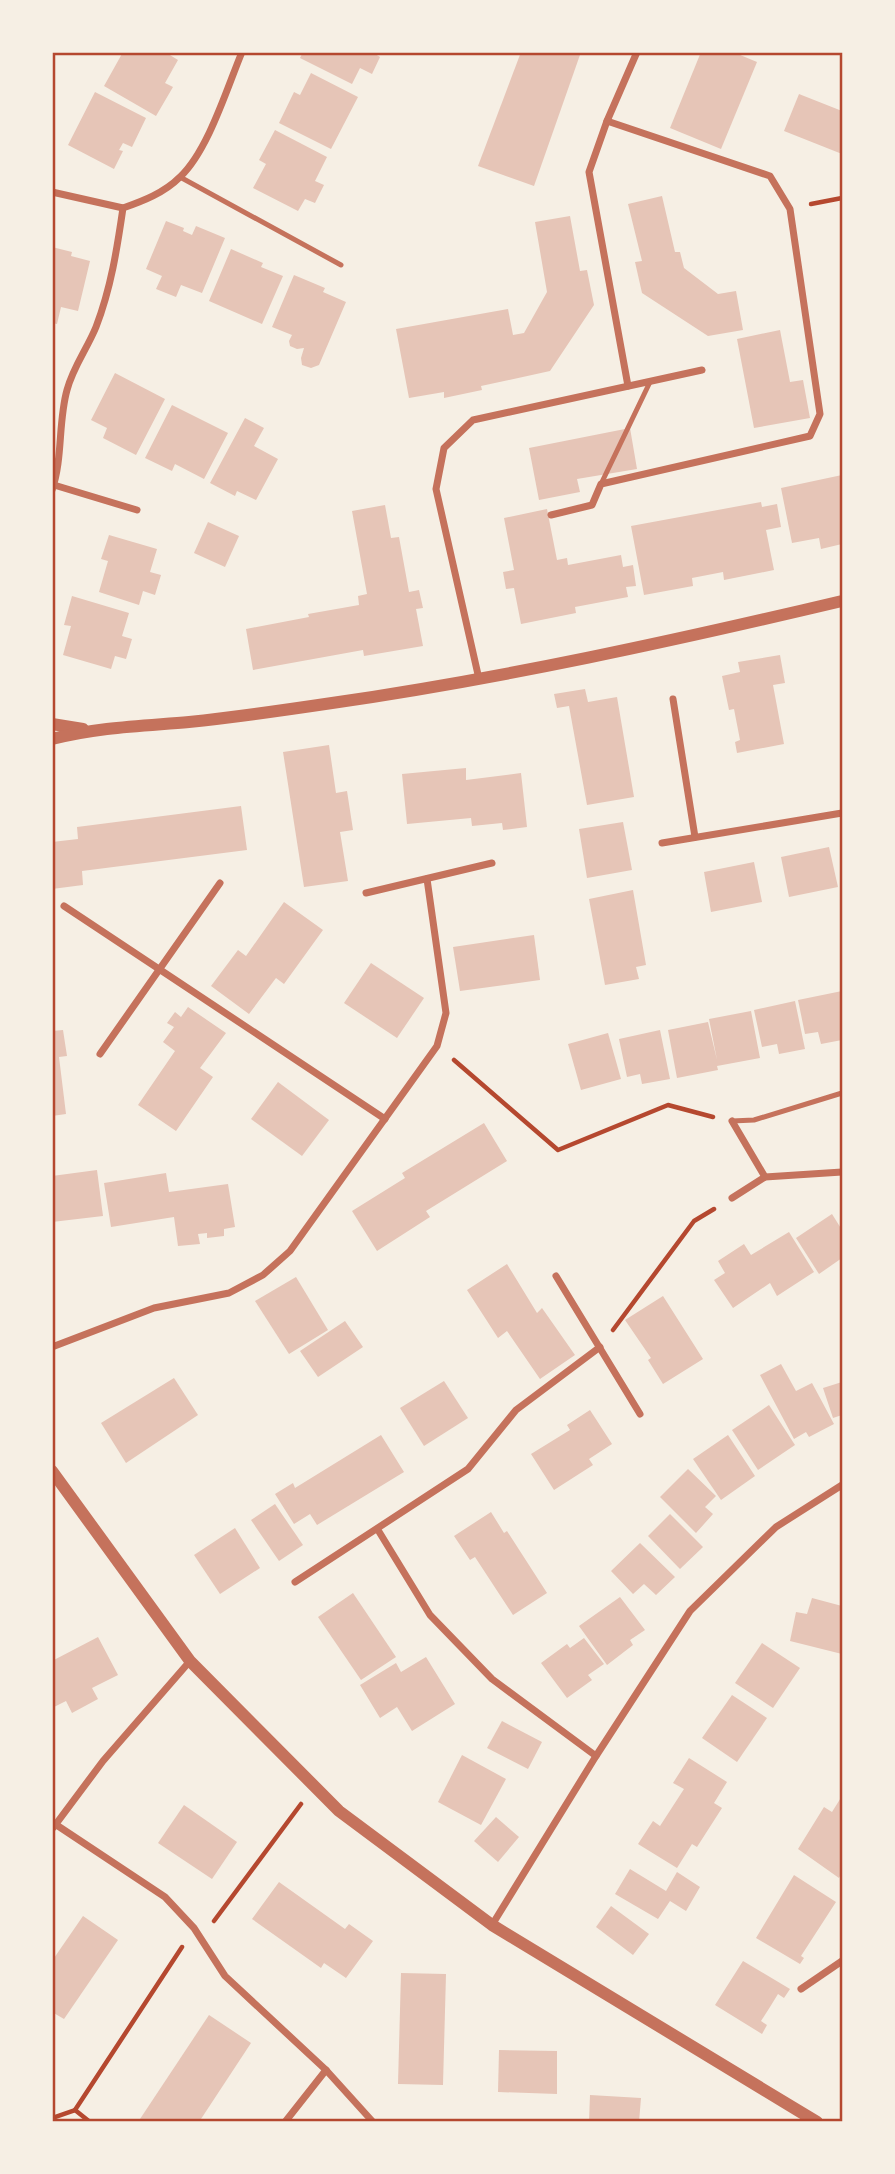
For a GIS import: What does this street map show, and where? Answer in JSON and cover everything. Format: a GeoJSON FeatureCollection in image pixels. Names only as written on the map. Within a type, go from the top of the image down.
{"type":"FeatureCollection","features":[{"type":"Feature","properties":{"kind":"street"},"geometry":{"type":"LineString","coordinates":[[52,192],[123,208],[147,200],[180,177],[203,145],[242,52]]}},
{"type":"Feature","properties":{"kind":"street"},"geometry":{"type":"LineString","coordinates":[[628,386],[589,172],[607,121],[637,52]]}},
{"type":"Feature","properties":{"kind":"street"},"geometry":{"type":"LineString","coordinates":[[551,515],[592,505],[601,484],[810,436],[820,414],[790,209],[771,176],[607,121]]}},
{"type":"Feature","properties":{"kind":"street"},"geometry":{"type":"LineString","coordinates":[[123,208],[111,283],[95,329],[71,375],[64,401],[53,488],[137,510]]}},
{"type":"Feature","properties":{"kind":"street"},"geometry":{"type":"LineString","coordinates":[[480,680],[436,489],[444,448],[473,420],[702,370]]}},
{"type":"Feature","properties":{"kind":"street"},"geometry":{"type":"LineString","coordinates":[[52,739],[89,730],[205,720],[480,680],[651,646],[842,601]]}},
{"type":"Feature","properties":{"kind":"street"},"geometry":{"type":"LineString","coordinates":[[673,699],[695,837]]}},
{"type":"Feature","properties":{"kind":"street"},"geometry":{"type":"LineString","coordinates":[[52,724],[89,730]]}},
{"type":"Feature","properties":{"kind":"street"},"geometry":{"type":"LineString","coordinates":[[662,843],[842,813]]}},
{"type":"Feature","properties":{"kind":"street"},"geometry":{"type":"LineString","coordinates":[[366,893],[492,863]]}},
{"type":"Feature","properties":{"kind":"street"},"geometry":{"type":"LineString","coordinates":[[52,1347],[154,1308],[229,1293],[263,1275],[290,1251],[437,1046],[446,1013],[427,879]]}},
{"type":"Feature","properties":{"kind":"street"},"geometry":{"type":"LineString","coordinates":[[100,1054],[220,883]]}},
{"type":"Feature","properties":{"kind":"street"},"geometry":{"type":"LineString","coordinates":[[64,906],[385,1119]]}},
{"type":"Feature","properties":{"kind":"street"},"geometry":{"type":"LineString","coordinates":[[732,1121],[765,1177]]}},
{"type":"Feature","properties":{"kind":"street"},"geometry":{"type":"LineString","coordinates":[[732,1198],[765,1177],[842,1172]]}},
{"type":"Feature","properties":{"kind":"street"},"geometry":{"type":"LineString","coordinates":[[556,1276],[640,1414]]}},
{"type":"Feature","properties":{"kind":"street"},"geometry":{"type":"LineString","coordinates":[[296,1582],[468,1469],[516,1410],[600,1347]]}},
{"type":"Feature","properties":{"kind":"street"},"geometry":{"type":"LineString","coordinates":[[52,1471],[190,1661],[340,1811],[492,1925],[817,2122]]}},
{"type":"Feature","properties":{"kind":"street"},"geometry":{"type":"LineString","coordinates":[[492,1925],[596,1756],[690,1611],[776,1527],[842,1485]]}},
{"type":"Feature","properties":{"kind":"street"},"geometry":{"type":"LineString","coordinates":[[378,1530],[430,1615],[492,1679],[596,1756]]}},
{"type":"Feature","properties":{"kind":"street"},"geometry":{"type":"LineString","coordinates":[[190,1661],[103,1761],[54,1826],[165,1896],[194,1928],[225,1976],[326,2070],[373,2122]]}},
{"type":"Feature","properties":{"kind":"street"},"geometry":{"type":"LineString","coordinates":[[801,1989],[842,1961]]}},
{"type":"Feature","properties":{"kind":"street"},"geometry":{"type":"LineString","coordinates":[[285,2122],[326,2070]]}},
{"type":"Feature","properties":{"kind":"lane"},"geometry":{"type":"LineString","coordinates":[[180,177],[341,265]]}},
{"type":"Feature","properties":{"kind":"lane"},"geometry":{"type":"LineString","coordinates":[[601,484],[650,382]]}},
{"type":"Feature","properties":{"kind":"lane"},"geometry":{"type":"LineString","coordinates":[[732,1121],[754,1120],[842,1093]]}},
{"type":"Feature","properties":{"kind":"path"},"geometry":{"type":"LineString","coordinates":[[790,209],[842,198]]}},
{"type":"Feature","properties":{"kind":"path"},"geometry":{"type":"LineString","coordinates":[[437,1046],[558,1150],[668,1105],[732,1121]]}},
{"type":"Feature","properties":{"kind":"path"},"geometry":{"type":"LineString","coordinates":[[600,1347],[694,1221],[732,1198]]}},
{"type":"Feature","properties":{"kind":"path"},"geometry":{"type":"LineString","coordinates":[[201,1939],[314,1787]]}},
{"type":"Feature","properties":{"kind":"path"},"geometry":{"type":"LineString","coordinates":[[52,2118],[75,2110],[194,1928]]}},
{"type":"Feature","properties":{"kind":"path"},"geometry":{"type":"LineString","coordinates":[[75,2110],[90,2122]]}},
{"type":"Feature","properties":{"kind":"building"},"geometry":{"type":"Polygon","coordinates":[[[123,52],[165,52],[178,60],[165,83],[173,87],[156,116],[104,86],[123,52]]]}},
{"type":"Feature","properties":{"kind":"building"},"geometry":{"type":"Polygon","coordinates":[[[303,52],[372,52],[380,57],[372,74],[360,68],[352,84],[300,58],[303,52]]]}},
{"type":"Feature","properties":{"kind":"building"},"geometry":{"type":"Polygon","coordinates":[[[521,52],[581,52],[534,186],[478,166],[521,52]]]}},
{"type":"Feature","properties":{"kind":"building"},"geometry":{"type":"Polygon","coordinates":[[[701,52],[733,52],[757,62],[721,149],[670,128],[701,52]]]}},
{"type":"Feature","properties":{"kind":"building"},"geometry":{"type":"Polygon","coordinates":[[[311,73],[358,97],[331,149],[279,123],[294,92],[300,95],[311,73]]]}},
{"type":"Feature","properties":{"kind":"building"},"geometry":{"type":"Polygon","coordinates":[[[95,92],[146,118],[132,147],[123,143],[119,150],[123,151],[114,169],[68,145],[95,92]]]}},
{"type":"Feature","properties":{"kind":"building"},"geometry":{"type":"Polygon","coordinates":[[[799,94],[842,111],[842,154],[784,131],[799,94]]]}},
{"type":"Feature","properties":{"kind":"building"},"geometry":{"type":"Polygon","coordinates":[[[275,130],[327,157],[315,181],[324,185],[315,203],[305,199],[298,211],[253,188],[266,164],[259,160],[275,130]]]}},
{"type":"Feature","properties":{"kind":"building"},"geometry":{"type":"Polygon","coordinates":[[[662,196],[675,252],[680,252],[684,268],[718,294],[736,291],[743,330],[708,336],[642,293],[635,262],[642,261],[628,204],[662,196]]]}},
{"type":"Feature","properties":{"kind":"building"},"geometry":{"type":"Polygon","coordinates":[[[570,216],[580,271],[587,270],[594,305],[550,371],[481,386],[482,390],[444,398],[444,392],[409,398],[396,329],[508,309],[513,335],[524,333],[547,292],[535,222],[570,216]]]}},
{"type":"Feature","properties":{"kind":"building"},"geometry":{"type":"Polygon","coordinates":[[[166,221],[184,228],[183,231],[192,235],[196,226],[225,238],[202,293],[181,285],[176,297],[156,289],[162,276],[146,269],[166,221]]]}},
{"type":"Feature","properties":{"kind":"building"},"geometry":{"type":"Polygon","coordinates":[[[52,247],[72,252],[71,256],[90,261],[78,311],[61,307],[57,324],[52,323],[52,247]]]}},
{"type":"Feature","properties":{"kind":"building"},"geometry":{"type":"Polygon","coordinates":[[[231,249],[263,263],[261,267],[283,276],[262,324],[209,301],[231,249]]]}},
{"type":"Feature","properties":{"kind":"building"},"geometry":{"type":"Polygon","coordinates":[[[294,275],[325,288],[323,292],[346,302],[319,365],[311,368],[302,365],[304,348],[290,346],[292,335],[272,327],[294,275]]]}},
{"type":"Feature","properties":{"kind":"building"},"geometry":{"type":"Polygon","coordinates":[[[780,330],[790,382],[803,380],[810,418],[754,428],[737,339],[780,330]]]}},
{"type":"Feature","properties":{"kind":"building"},"geometry":{"type":"Polygon","coordinates":[[[115,373],[165,399],[136,455],[103,438],[107,428],[91,420],[115,373]]]}},
{"type":"Feature","properties":{"kind":"building"},"geometry":{"type":"Polygon","coordinates":[[[172,405],[228,433],[204,479],[175,464],[172,471],[145,458],[172,405]]]}},
{"type":"Feature","properties":{"kind":"building"},"geometry":{"type":"Polygon","coordinates":[[[245,418],[264,428],[254,446],[278,459],[256,500],[237,491],[235,496],[210,483],[245,418]]]}},
{"type":"Feature","properties":{"kind":"building"},"geometry":{"type":"Polygon","coordinates":[[[630,428],[637,469],[577,479],[580,492],[539,500],[529,448],[630,428]]]}},
{"type":"Feature","properties":{"kind":"building"},"geometry":{"type":"Polygon","coordinates":[[[842,475],[842,544],[821,549],[819,538],[792,543],[781,488],[842,475]]]}},
{"type":"Feature","properties":{"kind":"building"},"geometry":{"type":"Polygon","coordinates":[[[761,502],[762,507],[777,504],[781,527],[766,530],[774,570],[724,580],[723,572],[692,578],[693,586],[644,595],[631,526],[761,502]]]}},
{"type":"Feature","properties":{"kind":"building"},"geometry":{"type":"Polygon","coordinates":[[[385,505],[391,538],[399,537],[409,592],[419,590],[423,608],[416,609],[423,646],[364,656],[363,650],[253,670],[246,629],[359,605],[358,596],[367,594],[352,511],[385,505]]]}},
{"type":"Feature","properties":{"kind":"building"},"geometry":{"type":"Polygon","coordinates":[[[547,509],[557,560],[567,558],[568,565],[621,555],[623,567],[633,565],[636,586],[626,587],[628,597],[575,607],[576,613],[521,624],[514,588],[506,589],[503,572],[514,570],[504,518],[547,509]]]}},
{"type":"Feature","properties":{"kind":"building"},"geometry":{"type":"Polygon","coordinates":[[[208,522],[239,536],[225,567],[194,553],[208,522]]]}},
{"type":"Feature","properties":{"kind":"building"},"geometry":{"type":"Polygon","coordinates":[[[109,535],[157,549],[150,572],[161,575],[155,595],[143,591],[139,605],[99,592],[108,561],[101,559],[109,535]]]}},
{"type":"Feature","properties":{"kind":"building"},"geometry":{"type":"Polygon","coordinates":[[[72,596],[129,613],[122,636],[132,639],[126,659],[115,656],[111,669],[63,655],[71,626],[64,625],[72,596]]]}},
{"type":"Feature","properties":{"kind":"building"},"geometry":{"type":"Polygon","coordinates":[[[780,655],[785,683],[773,685],[784,744],[737,753],[735,742],[740,740],[734,709],[729,710],[722,676],[740,672],[738,662],[780,655]]]}},
{"type":"Feature","properties":{"kind":"building"},"geometry":{"type":"Polygon","coordinates":[[[585,689],[588,702],[617,697],[634,797],[587,805],[569,706],[557,708],[554,694],[585,689]]]}},
{"type":"Feature","properties":{"kind":"building"},"geometry":{"type":"Polygon","coordinates":[[[329,745],[336,793],[347,791],[353,830],[340,832],[348,881],[304,887],[283,752],[329,745]]]}},
{"type":"Feature","properties":{"kind":"building"},"geometry":{"type":"Polygon","coordinates":[[[466,768],[466,780],[521,773],[527,827],[503,830],[502,823],[472,826],[471,818],[407,824],[402,774],[466,768]]]}},
{"type":"Feature","properties":{"kind":"building"},"geometry":{"type":"Polygon","coordinates":[[[241,806],[247,850],[82,871],[83,885],[52,889],[52,842],[78,839],[77,827],[241,806]]]}},
{"type":"Feature","properties":{"kind":"building"},"geometry":{"type":"Polygon","coordinates":[[[623,822],[632,870],[587,878],[579,829],[623,822]]]}},
{"type":"Feature","properties":{"kind":"building"},"geometry":{"type":"Polygon","coordinates":[[[829,847],[838,887],[789,897],[781,857],[829,847]]]}},
{"type":"Feature","properties":{"kind":"building"},"geometry":{"type":"Polygon","coordinates":[[[754,862],[762,902],[711,912],[704,872],[754,862]]]}},
{"type":"Feature","properties":{"kind":"building"},"geometry":{"type":"Polygon","coordinates":[[[633,890],[646,965],[636,967],[639,979],[605,985],[589,899],[633,890]]]}},
{"type":"Feature","properties":{"kind":"building"},"geometry":{"type":"Polygon","coordinates":[[[284,902],[323,930],[284,984],[276,978],[249,1014],[211,986],[238,950],[246,956],[284,902]]]}},
{"type":"Feature","properties":{"kind":"building"},"geometry":{"type":"Polygon","coordinates":[[[534,935],[540,980],[460,991],[453,947],[534,935]]]}},
{"type":"Feature","properties":{"kind":"building"},"geometry":{"type":"Polygon","coordinates":[[[371,963],[424,998],[397,1038],[344,1003],[371,963]]]}},
{"type":"Feature","properties":{"kind":"building"},"geometry":{"type":"Polygon","coordinates":[[[842,991],[842,1040],[821,1044],[818,1032],[805,1034],[798,1000],[842,991]]]}},
{"type":"Feature","properties":{"kind":"building"},"geometry":{"type":"Polygon","coordinates":[[[795,1001],[805,1049],[779,1054],[777,1044],[762,1047],[754,1010],[795,1001]]]}},
{"type":"Feature","properties":{"kind":"building"},"geometry":{"type":"Polygon","coordinates":[[[188,1007],[226,1033],[200,1068],[213,1077],[176,1131],[138,1105],[175,1051],[163,1042],[174,1027],[167,1023],[175,1012],[181,1017],[188,1007]]]}},
{"type":"Feature","properties":{"kind":"building"},"geometry":{"type":"Polygon","coordinates":[[[751,1011],[760,1058],[717,1066],[718,1070],[677,1078],[668,1030],[708,1022],[717,1060],[709,1019],[751,1011]]]}},
{"type":"Feature","properties":{"kind":"building"},"geometry":{"type":"Polygon","coordinates":[[[63,1030],[67,1056],[59,1057],[66,1114],[52,1116],[52,1031],[63,1030]]]}},
{"type":"Feature","properties":{"kind":"building"},"geometry":{"type":"Polygon","coordinates":[[[660,1030],[670,1079],[642,1084],[640,1074],[627,1077],[619,1039],[660,1030]]]}},
{"type":"Feature","properties":{"kind":"building"},"geometry":{"type":"Polygon","coordinates":[[[608,1033],[621,1079],[581,1090],[568,1044],[608,1033]]]}},
{"type":"Feature","properties":{"kind":"building"},"geometry":{"type":"Polygon","coordinates":[[[278,1082],[329,1120],[302,1156],[251,1119],[278,1082]]]}},
{"type":"Feature","properties":{"kind":"building"},"geometry":{"type":"Polygon","coordinates":[[[484,1123],[507,1161],[426,1211],[430,1217],[377,1251],[352,1211],[405,1178],[402,1173],[484,1123]]]}},
{"type":"Feature","properties":{"kind":"building"},"geometry":{"type":"Polygon","coordinates":[[[97,1170],[103,1216],[52,1222],[52,1176],[97,1170]]]}},
{"type":"Feature","properties":{"kind":"building"},"geometry":{"type":"Polygon","coordinates":[[[166,1173],[169,1192],[228,1184],[235,1227],[224,1229],[224,1236],[207,1238],[207,1233],[198,1234],[200,1244],[178,1246],[174,1217],[111,1227],[104,1183],[166,1173]]]}},
{"type":"Feature","properties":{"kind":"building"},"geometry":{"type":"Polygon","coordinates":[[[832,1214],[842,1230],[842,1258],[819,1274],[796,1238],[832,1214]]]}},
{"type":"Feature","properties":{"kind":"building"},"geometry":{"type":"Polygon","coordinates":[[[789,1232],[814,1272],[777,1296],[770,1283],[733,1308],[714,1280],[725,1273],[718,1261],[744,1244],[751,1255],[789,1232]]]}},
{"type":"Feature","properties":{"kind":"building"},"geometry":{"type":"Polygon","coordinates":[[[507,1264],[537,1313],[542,1308],[575,1355],[540,1379],[507,1331],[498,1338],[467,1290],[507,1264]]]}},
{"type":"Feature","properties":{"kind":"building"},"geometry":{"type":"Polygon","coordinates":[[[296,1277],[328,1330],[289,1354],[255,1301],[296,1277]]]}},
{"type":"Feature","properties":{"kind":"building"},"geometry":{"type":"Polygon","coordinates":[[[663,1296],[703,1359],[663,1384],[648,1360],[651,1358],[625,1320],[663,1296]]]}},
{"type":"Feature","properties":{"kind":"building"},"geometry":{"type":"Polygon","coordinates":[[[345,1321],[363,1347],[318,1377],[300,1351],[345,1321]]]}},
{"type":"Feature","properties":{"kind":"building"},"geometry":{"type":"Polygon","coordinates":[[[781,1364],[796,1391],[812,1383],[834,1424],[809,1437],[806,1432],[794,1439],[760,1375],[781,1364]]]}},
{"type":"Feature","properties":{"kind":"building"},"geometry":{"type":"Polygon","coordinates":[[[174,1378],[198,1415],[126,1463],[101,1423],[174,1378]]]}},
{"type":"Feature","properties":{"kind":"building"},"geometry":{"type":"Polygon","coordinates":[[[444,1381],[468,1418],[424,1446],[400,1408],[444,1381]]]}},
{"type":"Feature","properties":{"kind":"building"},"geometry":{"type":"Polygon","coordinates":[[[842,1382],[842,1415],[833,1418],[823,1388],[842,1382]]]}},
{"type":"Feature","properties":{"kind":"building"},"geometry":{"type":"Polygon","coordinates":[[[769,1405],[795,1445],[758,1470],[732,1430],[769,1405]]]}},
{"type":"Feature","properties":{"kind":"building"},"geometry":{"type":"Polygon","coordinates":[[[590,1410],[612,1444],[589,1459],[593,1465],[554,1490],[531,1454],[570,1430],[567,1425],[590,1410]]]}},
{"type":"Feature","properties":{"kind":"building"},"geometry":{"type":"Polygon","coordinates":[[[381,1435],[404,1472],[317,1525],[310,1514],[294,1524],[275,1494],[293,1483],[295,1488],[381,1435]]]}},
{"type":"Feature","properties":{"kind":"building"},"geometry":{"type":"Polygon","coordinates":[[[728,1435],[755,1476],[721,1500],[693,1459],[728,1435]]]}},
{"type":"Feature","properties":{"kind":"building"},"geometry":{"type":"Polygon","coordinates":[[[688,1469],[716,1496],[705,1507],[713,1514],[696,1533],[660,1497],[688,1469]]]}},
{"type":"Feature","properties":{"kind":"building"},"geometry":{"type":"Polygon","coordinates":[[[275,1504],[303,1545],[279,1561],[251,1520],[275,1504]]]}},
{"type":"Feature","properties":{"kind":"building"},"geometry":{"type":"Polygon","coordinates":[[[491,1512],[504,1533],[507,1531],[547,1593],[513,1615],[475,1557],[470,1560],[454,1536],[491,1512]]]}},
{"type":"Feature","properties":{"kind":"building"},"geometry":{"type":"Polygon","coordinates":[[[670,1514],[703,1547],[680,1569],[648,1536],[670,1514]]]}},
{"type":"Feature","properties":{"kind":"building"},"geometry":{"type":"Polygon","coordinates":[[[235,1528],[260,1568],[220,1594],[194,1555],[235,1528]]]}},
{"type":"Feature","properties":{"kind":"building"},"geometry":{"type":"Polygon","coordinates":[[[640,1543],[675,1577],[656,1595],[644,1584],[633,1594],[611,1571],[640,1543]]]}},
{"type":"Feature","properties":{"kind":"building"},"geometry":{"type":"Polygon","coordinates":[[[353,1593],[396,1657],[361,1680],[318,1617],[353,1593]]]}},
{"type":"Feature","properties":{"kind":"building"},"geometry":{"type":"Polygon","coordinates":[[[620,1597],[645,1630],[630,1640],[633,1645],[607,1665],[579,1626],[620,1597]]]}},
{"type":"Feature","properties":{"kind":"building"},"geometry":{"type":"Polygon","coordinates":[[[812,1598],[842,1606],[842,1654],[790,1641],[796,1612],[807,1614],[812,1598]]]}},
{"type":"Feature","properties":{"kind":"building"},"geometry":{"type":"Polygon","coordinates":[[[98,1637],[118,1675],[92,1688],[98,1699],[72,1713],[66,1701],[52,1708],[52,1661],[98,1637]]]}},
{"type":"Feature","properties":{"kind":"building"},"geometry":{"type":"Polygon","coordinates":[[[584,1638],[604,1664],[588,1675],[592,1680],[567,1698],[541,1663],[567,1644],[570,1648],[584,1638]]]}},
{"type":"Feature","properties":{"kind":"building"},"geometry":{"type":"Polygon","coordinates":[[[762,1643],[800,1668],[773,1708],[735,1683],[762,1643]]]}},
{"type":"Feature","properties":{"kind":"building"},"geometry":{"type":"Polygon","coordinates":[[[426,1657],[455,1704],[412,1731],[397,1707],[380,1718],[360,1685],[396,1663],[401,1672],[426,1657]]]}},
{"type":"Feature","properties":{"kind":"building"},"geometry":{"type":"Polygon","coordinates":[[[732,1695],[767,1718],[737,1762],[702,1738],[732,1695]]]}},
{"type":"Feature","properties":{"kind":"building"},"geometry":{"type":"Polygon","coordinates":[[[502,1721],[542,1742],[528,1769],[487,1748],[502,1721]]]}},
{"type":"Feature","properties":{"kind":"building"},"geometry":{"type":"Polygon","coordinates":[[[462,1755],[506,1779],[481,1825],[438,1802],[462,1755]]]}},
{"type":"Feature","properties":{"kind":"building"},"geometry":{"type":"Polygon","coordinates":[[[689,1758],[727,1782],[714,1803],[722,1808],[697,1847],[692,1844],[677,1868],[638,1844],[653,1821],[660,1826],[684,1789],[673,1783],[689,1758]]]}},
{"type":"Feature","properties":{"kind":"building"},"geometry":{"type":"Polygon","coordinates":[[[842,1796],[842,1872],[839,1878],[798,1849],[824,1807],[832,1812],[842,1796]]]}},
{"type":"Feature","properties":{"kind":"building"},"geometry":{"type":"Polygon","coordinates":[[[184,1805],[237,1842],[212,1879],[158,1843],[184,1805]]]}},
{"type":"Feature","properties":{"kind":"building"},"geometry":{"type":"Polygon","coordinates":[[[496,1817],[519,1837],[498,1862],[474,1841],[496,1817]]]}},
{"type":"Feature","properties":{"kind":"building"},"geometry":{"type":"Polygon","coordinates":[[[630,1869],[666,1891],[677,1872],[700,1887],[686,1911],[670,1901],[658,1919],[615,1894],[630,1869]]]}},
{"type":"Feature","properties":{"kind":"building"},"geometry":{"type":"Polygon","coordinates":[[[794,1875],[836,1902],[801,1956],[804,1958],[800,1964],[756,1938],[794,1875]]]}},
{"type":"Feature","properties":{"kind":"building"},"geometry":{"type":"Polygon","coordinates":[[[279,1882],[345,1929],[349,1924],[373,1941],[346,1978],[324,1963],[321,1968],[252,1919],[279,1882]]]}},
{"type":"Feature","properties":{"kind":"building"},"geometry":{"type":"Polygon","coordinates":[[[611,1906],[649,1934],[633,1955],[596,1927],[611,1906]]]}},
{"type":"Feature","properties":{"kind":"building"},"geometry":{"type":"Polygon","coordinates":[[[83,1916],[118,1940],[64,2019],[52,2012],[52,1961],[83,1916]]]}},
{"type":"Feature","properties":{"kind":"building"},"geometry":{"type":"Polygon","coordinates":[[[743,1961],[790,1989],[784,1998],[778,1994],[761,2021],[767,2025],[762,2034],[715,2005],[743,1961]]]}},
{"type":"Feature","properties":{"kind":"building"},"geometry":{"type":"Polygon","coordinates":[[[401,1973],[446,1974],[443,2085],[398,2084],[401,1973]]]}},
{"type":"Feature","properties":{"kind":"building"},"geometry":{"type":"Polygon","coordinates":[[[209,2015],[251,2043],[199,2122],[138,2122],[209,2015]]]}},
{"type":"Feature","properties":{"kind":"building"},"geometry":{"type":"Polygon","coordinates":[[[499,2050],[557,2051],[557,2094],[498,2092],[499,2050]]]}},
{"type":"Feature","properties":{"kind":"building"},"geometry":{"type":"Polygon","coordinates":[[[590,2095],[641,2098],[639,2122],[589,2122],[590,2095]]]}}]}
